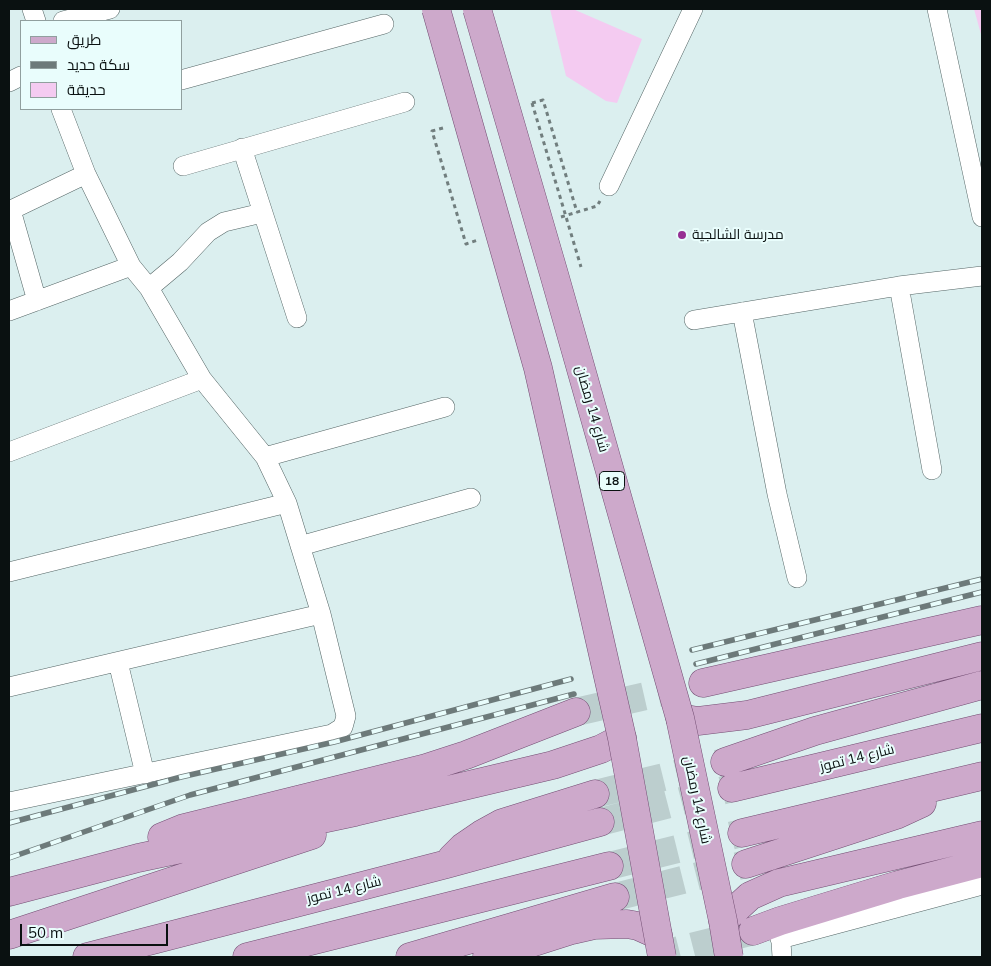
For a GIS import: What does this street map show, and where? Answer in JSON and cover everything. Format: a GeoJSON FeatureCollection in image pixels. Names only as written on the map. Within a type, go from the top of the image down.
{"type":"FeatureCollection","features":[{"type":"Feature","properties":{"kind":"main road"},"geometry":{"type":"LineString","coordinates":[[436,9],[538,368],[622,738],[660,946]]}},
{"type":"Feature","properties":{"kind":"main road","name":"شارع 14 رمضان"},"geometry":{"type":"LineString","coordinates":[[477,9],[680,718],[729,957]]}},
{"type":"Feature","properties":{"kind":"main road"},"geometry":{"type":"LineString","coordinates":[[703,683],[982,620]]}},
{"type":"Feature","properties":{"kind":"main road"},"geometry":{"type":"LineString","coordinates":[[680,718],[698,721],[747,715],[982,656]]}},
{"type":"Feature","properties":{"kind":"main road"},"geometry":{"type":"LineString","coordinates":[[725,762],[814,731],[982,685]]}},
{"type":"Feature","properties":{"kind":"main road"},"geometry":{"type":"LineString","coordinates":[[138,858],[154,842],[173,832],[450,760],[576,712]]}},
{"type":"Feature","properties":{"kind":"main road","name":"شارع 14 تموز"},"geometry":{"type":"LineString","coordinates":[[732,788],[982,728]]}},
{"type":"Feature","properties":{"kind":"main road"},"geometry":{"type":"LineString","coordinates":[[9,892],[138,858],[355,812],[553,765],[602,750],[622,738]]}},
{"type":"Feature","properties":{"kind":"main road"},"geometry":{"type":"LineString","coordinates":[[742,833],[982,776]]}},
{"type":"Feature","properties":{"kind":"main road"},"geometry":{"type":"LineString","coordinates":[[746,864],[896,815],[922,802],[954,782]]}},
{"type":"Feature","properties":{"kind":"main road"},"geometry":{"type":"LineString","coordinates":[[447,864],[463,847],[502,823],[595,794]]}},
{"type":"Feature","properties":{"kind":"main road"},"geometry":{"type":"LineString","coordinates":[[9,935],[296,841],[326,829],[355,812]]}},
{"type":"Feature","properties":{"kind":"main road","name":"شارع 14 تموز"},"geometry":{"type":"LineString","coordinates":[[87,957],[447,864],[600,822]]}},
{"type":"Feature","properties":{"kind":"main road"},"geometry":{"type":"LineString","coordinates":[[723,921],[750,896],[779,882],[982,835]]}},
{"type":"Feature","properties":{"kind":"main road"},"geometry":{"type":"LineString","coordinates":[[754,930],[781,939],[898,885],[982,863]]}},
{"type":"Feature","properties":{"kind":"main road"},"geometry":{"type":"LineString","coordinates":[[246,957],[609,866]]}},
{"type":"Feature","properties":{"kind":"main road"},"geometry":{"type":"LineString","coordinates":[[410,957],[615,897]]}},
{"type":"Feature","properties":{"kind":"main road"},"geometry":{"type":"LineString","coordinates":[[487,957],[572,930],[600,924],[616,923],[638,926],[660,946]]}},
{"type":"Feature","properties":{"kind":"street"},"geometry":{"type":"LineString","coordinates":[[68,20],[110,9]]}},
{"type":"Feature","properties":{"kind":"street"},"geometry":{"type":"LineString","coordinates":[[609,186],[693,9]]}},
{"type":"Feature","properties":{"kind":"street"},"geometry":{"type":"LineString","coordinates":[[938,9],[982,216]]}},
{"type":"Feature","properties":{"kind":"street"},"geometry":{"type":"LineString","coordinates":[[182,80],[384,24]]}},
{"type":"Feature","properties":{"kind":"street"},"geometry":{"type":"LineString","coordinates":[[183,166],[404,102]]}},
{"type":"Feature","properties":{"kind":"street"},"geometry":{"type":"LineString","coordinates":[[9,802],[332,734],[343,728],[346,716],[321,614],[287,503],[265,456],[202,379],[149,288],[131,266],[86,174],[67,110]]}},
{"type":"Feature","properties":{"kind":"street"},"geometry":{"type":"LineString","coordinates":[[242,148],[297,318]]}},
{"type":"Feature","properties":{"kind":"street"},"geometry":{"type":"LineString","coordinates":[[36,301],[10,211],[86,174]]}},
{"type":"Feature","properties":{"kind":"street"},"geometry":{"type":"LineString","coordinates":[[149,288],[180,262],[208,232],[224,222],[262,213]]}},
{"type":"Feature","properties":{"kind":"street"},"geometry":{"type":"LineString","coordinates":[[9,311],[131,266]]}},
{"type":"Feature","properties":{"kind":"street"},"geometry":{"type":"LineString","coordinates":[[694,320],[899,286],[982,276]]}},
{"type":"Feature","properties":{"kind":"street"},"geometry":{"type":"LineString","coordinates":[[899,286],[932,470]]}},
{"type":"Feature","properties":{"kind":"street"},"geometry":{"type":"LineString","coordinates":[[742,312],[777,494],[796,578]]}},
{"type":"Feature","properties":{"kind":"street"},"geometry":{"type":"LineString","coordinates":[[9,452],[202,379]]}},
{"type":"Feature","properties":{"kind":"street"},"geometry":{"type":"LineString","coordinates":[[265,456],[445,407]]}},
{"type":"Feature","properties":{"kind":"street"},"geometry":{"type":"LineString","coordinates":[[300,546],[470,498]]}},
{"type":"Feature","properties":{"kind":"street"},"geometry":{"type":"LineString","coordinates":[[9,572],[287,503]]}},
{"type":"Feature","properties":{"kind":"street"},"geometry":{"type":"LineString","coordinates":[[9,687],[321,614]]}},
{"type":"Feature","properties":{"kind":"street"},"geometry":{"type":"LineString","coordinates":[[118,662],[145,774]]}},
{"type":"Feature","properties":{"kind":"street"},"geometry":{"type":"LineString","coordinates":[[781,939],[982,885]]}},
{"type":"Feature","properties":{"kind":"path"},"geometry":{"type":"LineString","coordinates":[[577,212],[543,100],[532,103],[580,267]]}},
{"type":"Feature","properties":{"kind":"path"},"geometry":{"type":"LineString","coordinates":[[444,128],[432,131],[466,244]]}},
{"type":"Feature","properties":{"kind":"green space"},"geometry":{"type":"Polygon","coordinates":[[[550,9],[573,9],[642,39],[617,103],[606,101],[566,76],[550,9]]]}},
{"type":"Feature","properties":{"kind":"green space"},"geometry":{"type":"Polygon","coordinates":[[[974,9],[982,9],[982,38],[974,9]]]}},
{"type":"Feature","properties":{"kind":"tunnel"},"geometry":{"type":"LineString","coordinates":[[576,712],[703,683]]}},
{"type":"Feature","properties":{"kind":"tunnel"},"geometry":{"type":"LineString","coordinates":[[595,794],[725,762]]}},
{"type":"Feature","properties":{"kind":"tunnel"},"geometry":{"type":"LineString","coordinates":[[600,822],[732,788]]}},
{"type":"Feature","properties":{"kind":"tunnel"},"geometry":{"type":"LineString","coordinates":[[609,866],[742,833]]}},
{"type":"Feature","properties":{"kind":"tunnel"},"geometry":{"type":"LineString","coordinates":[[615,897],[746,864]]}},
{"type":"Feature","properties":{"kind":"tunnel"},"geometry":{"type":"LineString","coordinates":[[652,957],[750,932]]}},
{"type":"Feature","properties":{"kind":"railway"},"geometry":{"type":"LineString","coordinates":[[692,650],[982,579]]}},
{"type":"Feature","properties":{"kind":"railway"},"geometry":{"type":"LineString","coordinates":[[696,664],[982,592]]}},
{"type":"Feature","properties":{"kind":"railway"},"geometry":{"type":"LineString","coordinates":[[9,823],[181,777],[334,742],[571,679]]}},
{"type":"Feature","properties":{"kind":"railway"},"geometry":{"type":"LineString","coordinates":[[9,858],[190,795],[574,694]]}},
{"type":"Feature","properties":{"kind":"place","name":"مدرسة الشالجية"},"geometry":{"type":"Point","coordinates":[682,235]}}]}
